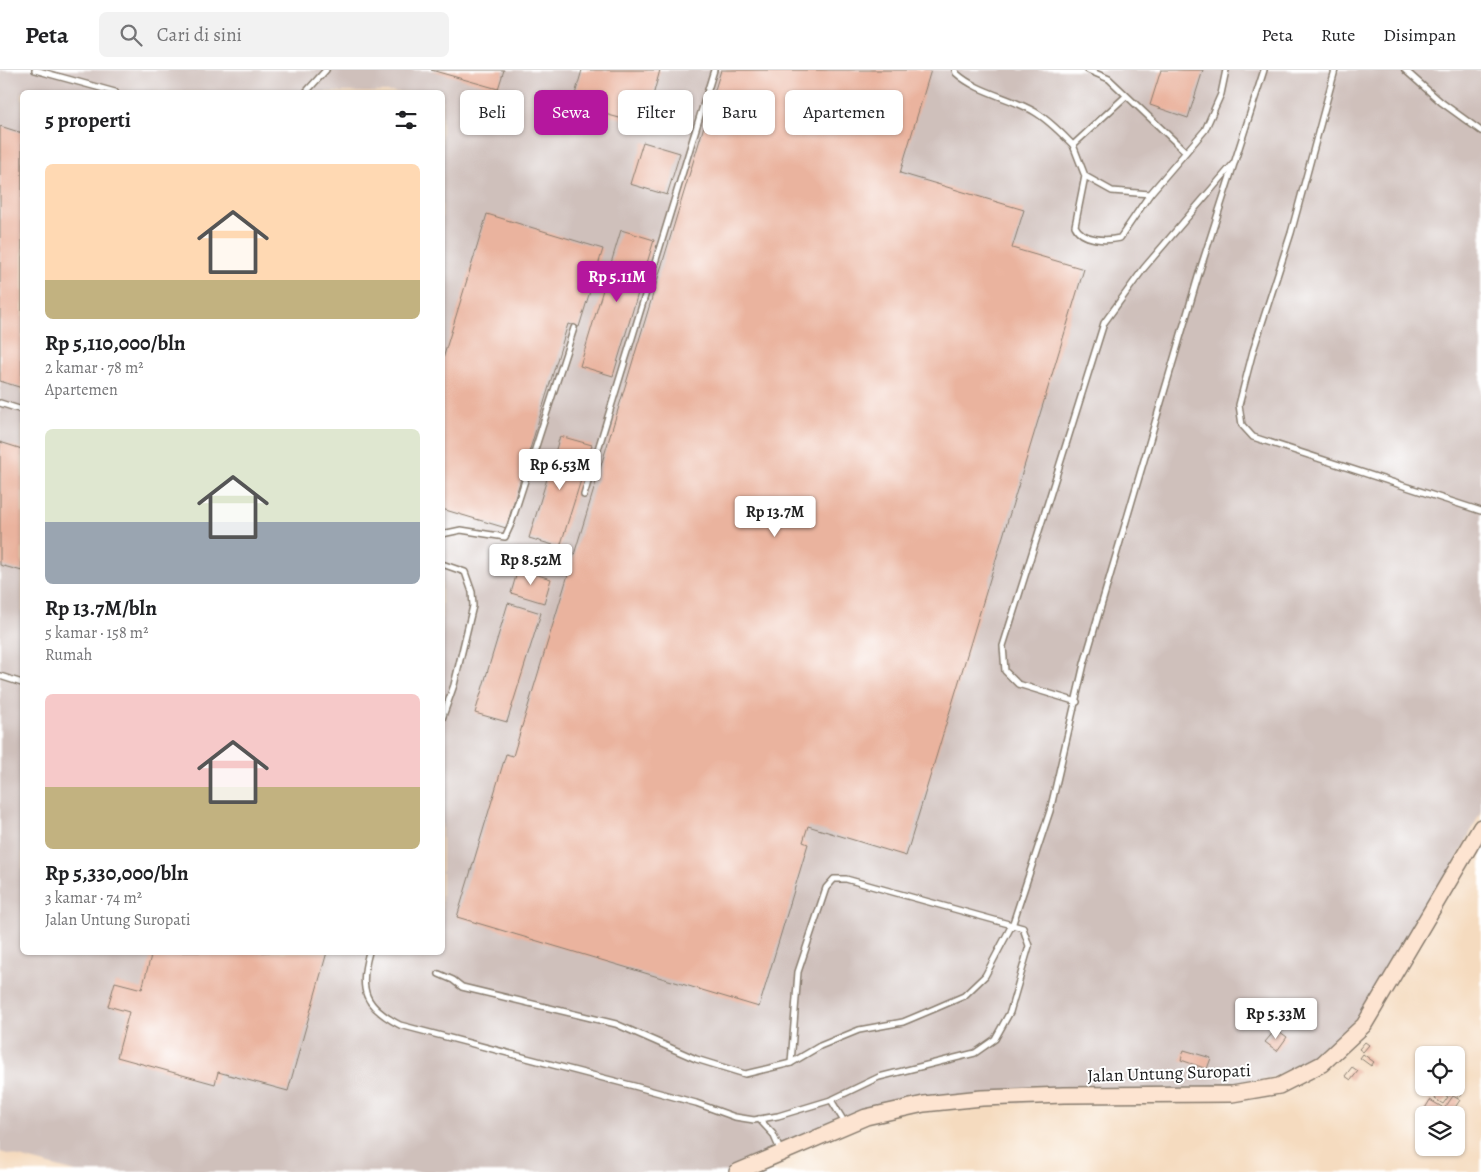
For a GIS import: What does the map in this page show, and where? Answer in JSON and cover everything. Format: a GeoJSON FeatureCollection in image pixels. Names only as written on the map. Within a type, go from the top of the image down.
{"type":"FeatureCollection","features":[{"type":"Feature","properties":{"kind":"main road","name":"Jalan Untung Suropati"},"geometry":{"type":"LineString","coordinates":[[737,1172],[866,1117],[924,1104],[982,1098],[1064,1094],[1232,1094],[1279,1086],[1322,1064],[1364,1025],[1481,827]]}},
{"type":"Feature","properties":{"kind":"lane"},"geometry":{"type":"LineString","coordinates":[[35,70],[108,90]]}},
{"type":"Feature","properties":{"kind":"lane"},"geometry":{"type":"LineString","coordinates":[[308,90],[326,70]]}},
{"type":"Feature","properties":{"kind":"lane"},"geometry":{"type":"LineString","coordinates":[[584,495],[714,70]]}},
{"type":"Feature","properties":{"kind":"lane"},"geometry":{"type":"LineString","coordinates":[[955,70],[966,83],[1034,112],[1054,126],[1073,145],[1085,176],[1075,226],[1078,232],[1086,237],[1120,238],[1150,194],[1205,130],[1221,94],[1226,70]]}},
{"type":"Feature","properties":{"kind":"lane"},"geometry":{"type":"LineString","coordinates":[[1088,70],[1109,79],[1186,152]]}},
{"type":"Feature","properties":{"kind":"lane"},"geometry":{"type":"LineString","coordinates":[[439,974],[453,980],[462,987],[616,1024],[696,1059],[745,1074],[791,1063],[820,1046],[859,1030],[904,1022],[964,996],[985,976],[1013,923],[1050,811],[1077,702],[1084,664],[1200,270],[1264,70]]}},
{"type":"Feature","properties":{"kind":"lane"},"geometry":{"type":"LineString","coordinates":[[1335,70],[1291,233],[1250,360],[1239,405],[1242,425],[1253,437],[1481,511]]}},
{"type":"Feature","properties":{"kind":"lane"},"geometry":{"type":"LineString","coordinates":[[1405,70],[1441,102],[1481,131]]}},
{"type":"Feature","properties":{"kind":"lane"},"geometry":{"type":"LineString","coordinates":[[1073,145],[1126,96]]}},
{"type":"Feature","properties":{"kind":"lane"},"geometry":{"type":"LineString","coordinates":[[1077,702],[1018,684],[1005,671],[1003,646],[1104,323],[1144,268],[1236,161]]}},
{"type":"Feature","properties":{"kind":"lane"},"geometry":{"type":"LineString","coordinates":[[1085,176],[1112,191],[1150,194]]}},
{"type":"Feature","properties":{"kind":"lane"},"geometry":{"type":"LineString","coordinates":[[445,533],[461,530],[504,537],[511,524],[574,328]]}},
{"type":"Feature","properties":{"kind":"lane"},"geometry":{"type":"LineString","coordinates":[[0,403],[20,409]]}},
{"type":"Feature","properties":{"kind":"lane"},"geometry":{"type":"LineString","coordinates":[[445,565],[465,572],[472,592],[473,606],[454,685],[445,710]]}},
{"type":"Feature","properties":{"kind":"lane"},"geometry":{"type":"LineString","coordinates":[[0,676],[20,682]]}},
{"type":"Feature","properties":{"kind":"lane"},"geometry":{"type":"LineString","coordinates":[[368,955],[364,973],[366,995],[371,1005],[382,1015],[400,1025],[687,1100],[735,1117],[760,1119],[778,1116],[831,1100],[878,1077],[975,1053],[995,1038],[1010,1012],[1029,946],[1023,928],[1013,923],[846,878],[834,879],[826,888],[798,972],[791,1063]]}},
{"type":"Feature","properties":{"kind":"lane"},"geometry":{"type":"LineString","coordinates":[[831,1100],[846,1125]]}},
{"type":"Feature","properties":{"kind":"lane"},"geometry":{"type":"LineString","coordinates":[[760,1119],[773,1134],[782,1153]]}},
{"type":"Feature","properties":{"kind":"shaded area"},"geometry":{"type":"Polygon","coordinates":[[[0,70],[1481,70],[1481,811],[1446,882],[1351,1026],[1318,1055],[1277,1076],[1230,1090],[877,1111],[729,1172],[76,1172],[0,1152],[0,70]]]}},
{"type":"Feature","properties":{"kind":"building"},"geometry":{"type":"Polygon","coordinates":[[[431,70],[504,70],[498,89],[431,70]]]}},
{"type":"Feature","properties":{"kind":"building"},"geometry":{"type":"Polygon","coordinates":[[[582,70],[660,70],[655,90],[618,90],[618,118],[608,115],[608,90],[576,90],[582,70]]]}},
{"type":"Feature","properties":{"kind":"building"},"geometry":{"type":"Polygon","coordinates":[[[721,70],[931,70],[900,173],[1024,210],[1012,248],[1084,269],[906,856],[808,826],[803,842],[808,844],[759,1007],[457,917],[506,754],[513,756],[703,129],[703,135],[775,135],[775,90],[715,90],[721,70]]]}},
{"type":"Feature","properties":{"kind":"building"},"geometry":{"type":"Polygon","coordinates":[[[1161,70],[1203,70],[1188,118],[1150,105],[1161,70]]]}},
{"type":"Feature","properties":{"kind":"building"},"geometry":{"type":"Polygon","coordinates":[[[0,126],[20,132],[20,387],[0,381],[0,126]]]}},
{"type":"Feature","properties":{"kind":"building"},"geometry":{"type":"Polygon","coordinates":[[[643,142],[680,153],[667,195],[630,184],[643,142]]]}},
{"type":"Feature","properties":{"kind":"building"},"geometry":{"type":"Polygon","coordinates":[[[487,214],[603,249],[579,327],[568,324],[506,528],[445,510],[445,352],[487,214]]]}},
{"type":"Feature","properties":{"kind":"building"},"geometry":{"type":"Polygon","coordinates":[[[621,230],[654,240],[613,376],[580,366],[621,230]]]}},
{"type":"Feature","properties":{"kind":"building"},"geometry":{"type":"Polygon","coordinates":[[[560,436],[592,445],[560,547],[529,538],[560,436]]]}},
{"type":"Feature","properties":{"kind":"building"},"geometry":{"type":"Polygon","coordinates":[[[0,442],[20,448],[20,570],[0,565],[0,442]]]}},
{"type":"Feature","properties":{"kind":"building"},"geometry":{"type":"Polygon","coordinates":[[[518,569],[551,579],[544,603],[511,593],[518,569]]]}},
{"type":"Feature","properties":{"kind":"building"},"geometry":{"type":"Polygon","coordinates":[[[508,603],[541,613],[507,722],[475,713],[508,603]]]}},
{"type":"Feature","properties":{"kind":"building"},"geometry":{"type":"Polygon","coordinates":[[[151,955],[326,955],[288,1091],[218,1072],[215,1084],[117,1057],[129,1012],[108,1006],[115,982],[142,989],[151,955]]]}},
{"type":"Feature","properties":{"kind":"building"},"geometry":{"type":"Polygon","coordinates":[[[1276,1029],[1287,1037],[1277,1051],[1265,1042],[1276,1029]]]}},
{"type":"Feature","properties":{"kind":"building"},"geometry":{"type":"Polygon","coordinates":[[[1365,1042],[1369,1045],[1363,1052],[1359,1049],[1365,1042]]]}},
{"type":"Feature","properties":{"kind":"building"},"geometry":{"type":"Polygon","coordinates":[[[1184,1050],[1211,1058],[1207,1069],[1181,1060],[1184,1050]]]}},
{"type":"Feature","properties":{"kind":"building"},"geometry":{"type":"Polygon","coordinates":[[[1363,1054],[1374,1062],[1371,1066],[1360,1058],[1363,1054]]]}},
{"type":"Feature","properties":{"kind":"building"},"geometry":{"type":"Polygon","coordinates":[[[1352,1067],[1358,1071],[1351,1080],[1345,1076],[1352,1067]]]}},
{"type":"Feature","properties":{"kind":"building"},"geometry":{"type":"Polygon","coordinates":[[[1437,1096],[1448,1097],[1443,1104],[1435,1099],[1437,1096]]]}},
{"type":"Feature","properties":{"kind":"building"},"geometry":{"type":"Polygon","coordinates":[[[1453,1096],[1460,1100],[1456,1106],[1446,1106],[1453,1096]]]}},
{"type":"Feature","properties":{"kind":"building"},"geometry":{"type":"Polygon","coordinates":[[[1430,1100],[1440,1106],[1426,1106],[1430,1100]]]}}]}
